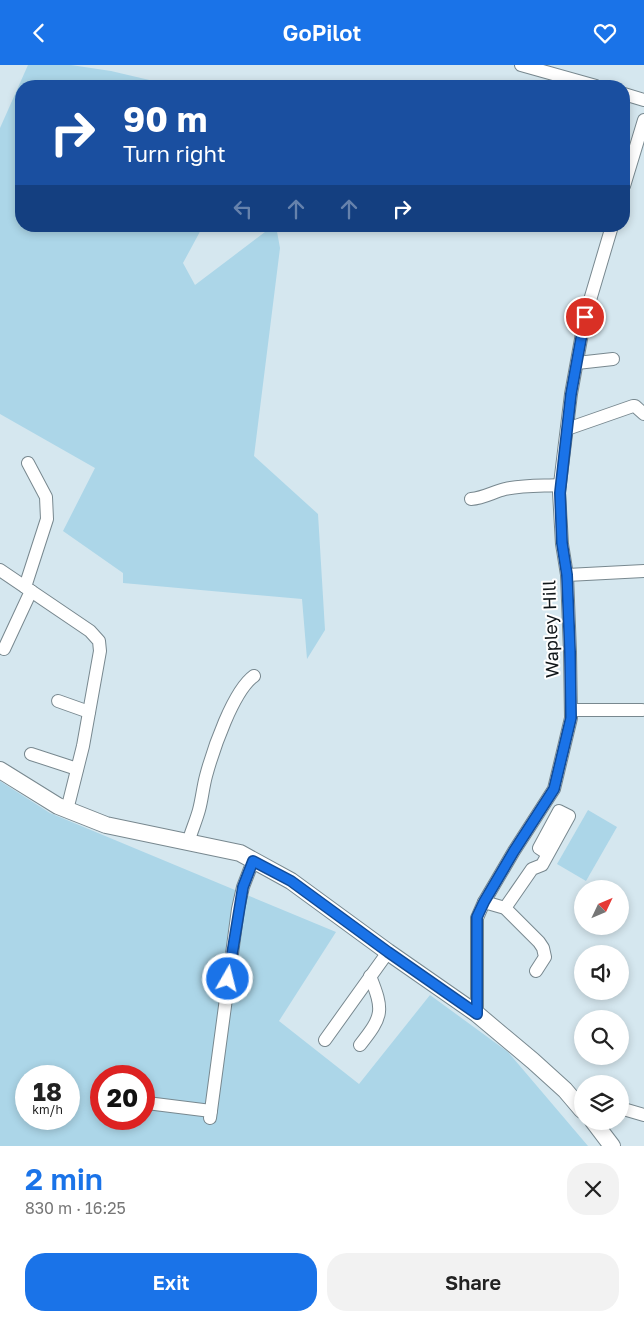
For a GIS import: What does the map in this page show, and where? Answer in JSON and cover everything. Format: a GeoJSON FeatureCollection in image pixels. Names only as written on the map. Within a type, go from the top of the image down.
{"type":"FeatureCollection","features":[{"type":"Feature","properties":{"kind":"main road"},"geometry":{"type":"LineString","coordinates":[[0,771],[58,806],[106,825],[240,853],[291,881],[477,1014],[533,1061],[574,1101]]}},
{"type":"Feature","properties":{"kind":"main road"},"geometry":{"type":"LineString","coordinates":[[599,1130],[612,1146]]}},
{"type":"Feature","properties":{"kind":"street"},"geometry":{"type":"LineString","coordinates":[[521,65],[575,80]]}},
{"type":"Feature","properties":{"kind":"street"},"geometry":{"type":"LineString","coordinates":[[630,96],[644,100]]}},
{"type":"Feature","properties":{"kind":"street"},"geometry":{"type":"LineString","coordinates":[[630,166],[644,120]]}},
{"type":"Feature","properties":{"kind":"street","name":"Wapley Hill"},"geometry":{"type":"LineString","coordinates":[[477,1014],[477,917],[514,851],[554,789],[571,718],[567,575],[562,543],[560,485],[585,317],[610,232]]}},
{"type":"Feature","properties":{"kind":"street"},"geometry":{"type":"LineString","coordinates":[[577,363],[613,359]]}},
{"type":"Feature","properties":{"kind":"street"},"geometry":{"type":"LineString","coordinates":[[567,429],[633,406],[644,414]]}},
{"type":"Feature","properties":{"kind":"street"},"geometry":{"type":"LineString","coordinates":[[4,649],[28,589],[47,519],[46,497],[28,463]]}},
{"type":"Feature","properties":{"kind":"street"},"geometry":{"type":"LineString","coordinates":[[471,499],[485,497],[504,489],[560,485]]}},
{"type":"Feature","properties":{"kind":"street"},"geometry":{"type":"LineString","coordinates":[[0,570],[90,631],[99,641],[100,651],[89,712],[68,810]]}},
{"type":"Feature","properties":{"kind":"street"},"geometry":{"type":"LineString","coordinates":[[567,575],[644,571]]}},
{"type":"Feature","properties":{"kind":"street"},"geometry":{"type":"LineString","coordinates":[[188,843],[199,810],[207,773],[220,735],[235,700],[244,685],[254,676]]}},
{"type":"Feature","properties":{"kind":"street"},"geometry":{"type":"LineString","coordinates":[[58,701],[89,712]]}},
{"type":"Feature","properties":{"kind":"street"},"geometry":{"type":"LineString","coordinates":[[571,710],[642,710]]}},
{"type":"Feature","properties":{"kind":"street"},"geometry":{"type":"LineString","coordinates":[[31,754],[77,769]]}},
{"type":"Feature","properties":{"kind":"street"},"geometry":{"type":"LineString","coordinates":[[505,908],[532,869],[542,865],[548,854]]}},
{"type":"Feature","properties":{"kind":"street"},"geometry":{"type":"LineString","coordinates":[[155,1104],[211,1114],[238,909],[243,887],[253,861]]}},
{"type":"Feature","properties":{"kind":"street"},"geometry":{"type":"LineString","coordinates":[[484,902],[505,908],[522,923],[543,948],[545,957],[536,971]]}},
{"type":"Feature","properties":{"kind":"street"},"geometry":{"type":"LineString","coordinates":[[325,1041],[388,952]]}},
{"type":"Feature","properties":{"kind":"street"},"geometry":{"type":"LineString","coordinates":[[360,1045],[378,1019],[379,1004],[370,976]]}},
{"type":"Feature","properties":{"kind":"street"},"geometry":{"type":"LineString","coordinates":[[629,1111],[644,1115]]}},
{"type":"Feature","properties":{"kind":"shaded area"},"geometry":{"type":"Polygon","coordinates":[[[28,65],[71,65],[111,71],[149,80],[21,80],[28,65]]]}},
{"type":"Feature","properties":{"kind":"shaded area"},"geometry":{"type":"Polygon","coordinates":[[[15,94],[15,232],[200,232],[183,263],[195,285],[265,232],[277,232],[280,248],[254,456],[318,514],[325,630],[307,659],[302,599],[123,583],[123,573],[63,531],[95,468],[0,414],[0,128],[15,94]]]}},
{"type":"Feature","properties":{"kind":"shaded area"},"geometry":{"type":"Polygon","coordinates":[[[0,781],[50,813],[336,932],[279,1021],[359,1084],[430,995],[508,1052],[588,1146],[0,1146],[0,781]]]}},
{"type":"Feature","properties":{"kind":"shaded area"},"geometry":{"type":"Polygon","coordinates":[[[588,810],[617,827],[587,880],[557,864],[588,810]]]}},
{"type":"Feature","properties":{"kind":"route"},"geometry":{"type":"LineString","coordinates":[[228,979],[238,909],[243,887],[253,861],[291,881],[477,1014],[477,917],[514,851],[554,789],[571,718],[567,575],[562,543],[560,493],[571,394],[585,317]]}}]}
